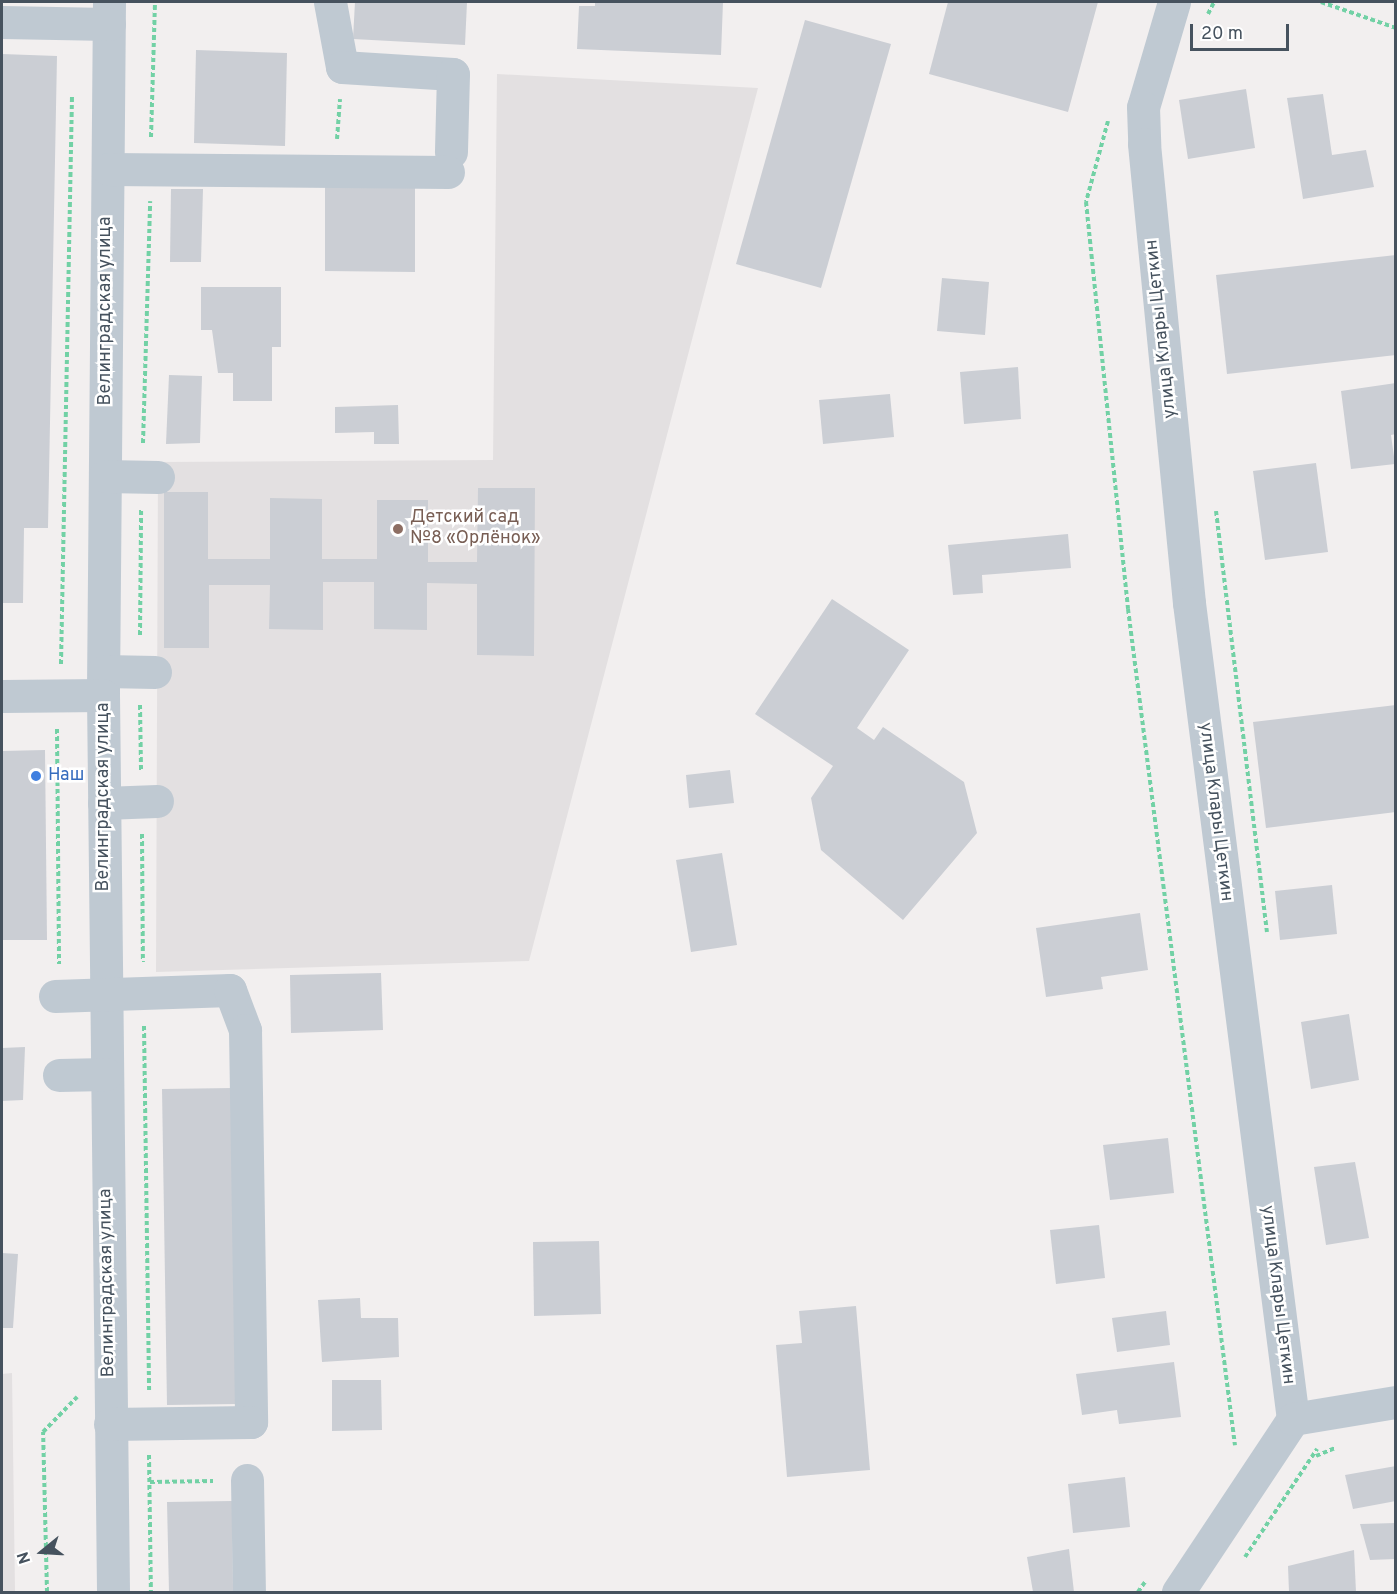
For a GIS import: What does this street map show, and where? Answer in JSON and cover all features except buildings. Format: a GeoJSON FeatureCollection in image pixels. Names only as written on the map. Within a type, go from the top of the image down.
{"type":"FeatureCollection","features":[{"type":"Feature","properties":{"kind":"street"},"geometry":{"type":"LineString","coordinates":[[108,169],[335,173],[450,162],[453,74],[342,67],[330,2]]}},
{"type":"Feature","properties":{"kind":"street","name":"улица Клары Цеткин"},"geometry":{"type":"LineString","coordinates":[[1174,2],[1143,107],[1144,144],[1189,603],[1293,1419]]}},
{"type":"Feature","properties":{"kind":"street"},"geometry":{"type":"LineString","coordinates":[[2,22],[109,13]]}},
{"type":"Feature","properties":{"kind":"street","name":"Велинградская улица"},"geometry":{"type":"LineString","coordinates":[[109,13],[104,803],[113,1593]]}},
{"type":"Feature","properties":{"kind":"street"},"geometry":{"type":"LineString","coordinates":[[105,476],[158,477]]}},
{"type":"Feature","properties":{"kind":"street"},"geometry":{"type":"LineString","coordinates":[[2,696],[57,695],[155,672]]}},
{"type":"Feature","properties":{"kind":"street"},"geometry":{"type":"LineString","coordinates":[[104,803],[157,801]]}},
{"type":"Feature","properties":{"kind":"street"},"geometry":{"type":"LineString","coordinates":[[57,981],[106,994],[230,990],[245,1030],[251,1422],[110,1424]]}},
{"type":"Feature","properties":{"kind":"street"},"geometry":{"type":"LineString","coordinates":[[58,1075],[106,1074]]}},
{"type":"Feature","properties":{"kind":"street"},"geometry":{"type":"LineString","coordinates":[[1178,1593],[1293,1419],[1395,1402]]}},
{"type":"Feature","properties":{"kind":"street"},"geometry":{"type":"LineString","coordinates":[[247,1480],[249,1593]]}},
{"type":"Feature","properties":{"kind":"path"},"geometry":{"type":"LineString","coordinates":[[1321,2],[1395,28]]}},
{"type":"Feature","properties":{"kind":"path"},"geometry":{"type":"LineString","coordinates":[[335,173],[342,67]]}},
{"type":"Feature","properties":{"kind":"path"},"geometry":{"type":"LineString","coordinates":[[57,981],[57,695],[62,663],[72,82]]}},
{"type":"Feature","properties":{"kind":"path"},"geometry":{"type":"LineString","coordinates":[[1110,113],[1086,202],[1128,609],[1235,1445],[1229,1455]]}},
{"type":"Feature","properties":{"kind":"path"},"geometry":{"type":"LineString","coordinates":[[47,1593],[43,1432],[80,1392]]}},
{"type":"Feature","properties":{"kind":"path"},"geometry":{"type":"LineString","coordinates":[[1316,1456],[1339,1446]]}},
{"type":"Feature","properties":{"kind":"path"},"geometry":{"type":"LineString","coordinates":[[150,1482],[247,1480]]}},
{"type":"Feature","properties":{"kind":"path"},"geometry":{"type":"LineString","coordinates":[[1138,1593],[1151,1573]]}},
{"type":"Feature","properties":{"kind":"shaded area","name":"Детский сад №8 «Орлёнок»"},"geometry":{"type":"Polygon","coordinates":[[[497,74],[758,88],[529,961],[156,972],[158,462],[493,460],[497,74]]]}},
{"type":"Feature","properties":{"kind":"shaded area"},"geometry":{"type":"Polygon","coordinates":[[[12,1373],[15,1592],[2,1592],[2,1374],[12,1373]]]}},
{"type":"Feature","properties":{"kind":"place","name":"Детский сад №8 «Орлёнок»"},"geometry":{"type":"Point","coordinates":[398,529]}},
{"type":"Feature","properties":{"kind":"place","name":"Наш"},"geometry":{"type":"Point","coordinates":[36,776]}}]}
